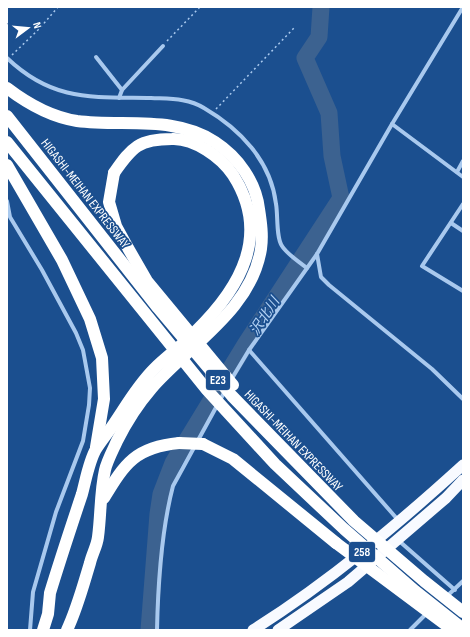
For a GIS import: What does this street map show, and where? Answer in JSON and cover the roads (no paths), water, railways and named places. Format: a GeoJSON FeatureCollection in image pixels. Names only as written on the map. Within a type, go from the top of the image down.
{"type":"FeatureCollection","features":[{"type":"Feature","properties":{"kind":"highway"},"geometry":{"type":"LineString","coordinates":[[7,88],[24,101],[40,109],[76,121],[163,125],[189,129],[216,142],[242,168],[249,178],[259,205],[262,231],[261,249],[248,283],[240,297],[220,322],[151,389],[131,416],[105,470],[98,539],[74,615],[67,630]]}},
{"type":"Feature","properties":{"kind":"highway","name":"HIGASHI-MEIHAN EXPRESSWAY"},"geometry":{"type":"LineString","coordinates":[[7,116],[158,308],[232,396],[354,521],[463,612]]}},
{"type":"Feature","properties":{"kind":"highway"},"geometry":{"type":"LineString","coordinates":[[96,450],[130,397],[153,370],[196,331],[229,293],[240,275],[250,242],[249,211],[243,191],[232,173],[220,160],[193,143],[178,139],[158,139],[143,143],[129,150],[114,173],[109,202],[116,226],[147,281],[256,412],[266,431]]}},
{"type":"Feature","properties":{"kind":"highway","name":"E23"},"geometry":{"type":"LineString","coordinates":[[7,142],[202,384],[275,464],[344,529],[415,591],[463,629]]}},
{"type":"Feature","properties":{"kind":"highway"},"geometry":{"type":"LineString","coordinates":[[7,165],[62,260],[90,319],[102,358],[104,399],[96,450],[50,593],[48,614],[43,630]]}},
{"type":"Feature","properties":{"kind":"highway"},"geometry":{"type":"LineString","coordinates":[[102,502],[119,472],[130,460],[142,452],[165,444],[203,444],[233,459],[336,543],[452,630]]}},
{"type":"Feature","properties":{"kind":"highway","name":"258"},"geometry":{"type":"LineString","coordinates":[[254,630],[333,576],[463,465]]}},
{"type":"Feature","properties":{"kind":"highway","name":"258"},"geometry":{"type":"LineString","coordinates":[[278,630],[348,582],[463,480]]}},
{"type":"Feature","properties":{"kind":"street"},"geometry":{"type":"LineString","coordinates":[[157,630],[157,595],[169,503],[173,486],[249,350],[305,267],[317,254],[392,124],[462,10]]}},
{"type":"Feature","properties":{"kind":"street"},"geometry":{"type":"LineString","coordinates":[[119,98],[122,90],[163,46]]}},
{"type":"Feature","properties":{"kind":"street"},"geometry":{"type":"LineString","coordinates":[[96,57],[122,90]]}},
{"type":"Feature","properties":{"kind":"street"},"geometry":{"type":"LineString","coordinates":[[7,58],[18,68],[42,84],[62,92],[88,97],[187,100],[231,125],[247,140],[268,173],[276,198],[280,242],[282,247],[305,267]]}},
{"type":"Feature","properties":{"kind":"street"},"geometry":{"type":"LineString","coordinates":[[392,124],[463,177]]}},
{"type":"Feature","properties":{"kind":"street"},"geometry":{"type":"LineString","coordinates":[[457,172],[463,161]]}},
{"type":"Feature","properties":{"kind":"street"},"geometry":{"type":"LineString","coordinates":[[7,201],[10,217],[42,270],[76,333],[84,355],[90,388],[89,405],[83,441],[56,512],[33,592],[30,630]]}},
{"type":"Feature","properties":{"kind":"street"},"geometry":{"type":"LineString","coordinates":[[463,204],[422,266],[463,291]]}},
{"type":"Feature","properties":{"kind":"street"},"geometry":{"type":"LineString","coordinates":[[451,223],[463,231]]}},
{"type":"Feature","properties":{"kind":"street"},"geometry":{"type":"LineString","coordinates":[[317,254],[321,277],[329,285],[432,369],[463,399]]}},
{"type":"Feature","properties":{"kind":"street"},"geometry":{"type":"LineString","coordinates":[[249,350],[328,443],[399,521]]}},
{"type":"Feature","properties":{"kind":"street"},"geometry":{"type":"LineString","coordinates":[[397,540],[455,590]]}},
{"type":"Feature","properties":{"kind":"street"},"geometry":{"type":"LineString","coordinates":[[410,630],[463,581]]}},
{"type":"Feature","properties":{"kind":"waterway","name":"沢北川"},"geometry":{"type":"LineString","coordinates":[[149,630],[158,514],[161,494],[173,463],[245,345],[341,198],[332,156],[329,113],[305,58],[319,37],[321,7]]}}]}
